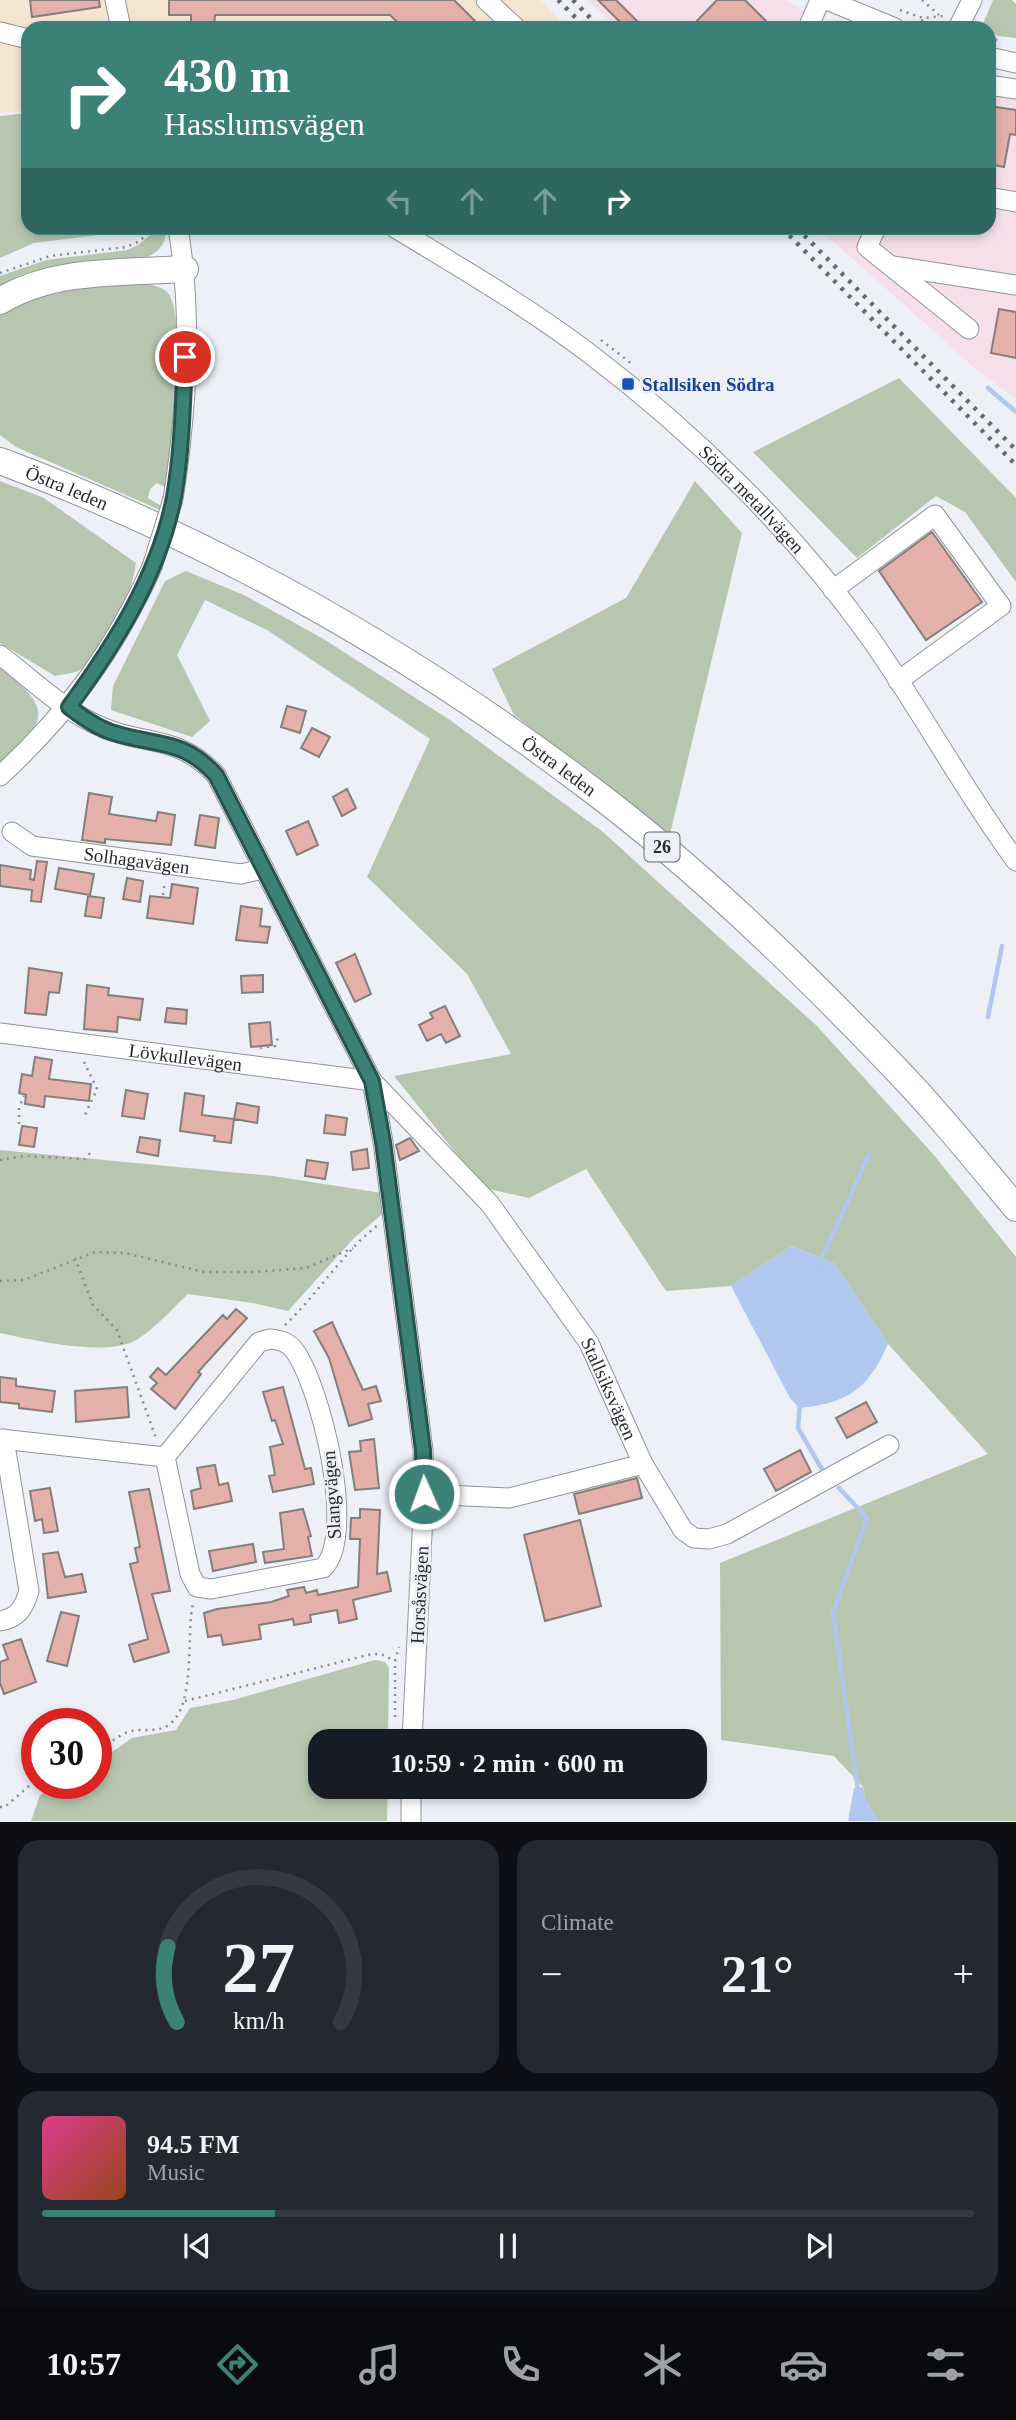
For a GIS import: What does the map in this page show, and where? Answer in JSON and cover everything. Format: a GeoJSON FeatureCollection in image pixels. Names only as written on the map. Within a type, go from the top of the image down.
{"type":"FeatureCollection","features":[{"type":"Feature","properties":{"kind":"highway"},"geometry":{"type":"LineString","coordinates":[[0,301],[23,288],[60,277],[185,269]]}},
{"type":"Feature","properties":{"kind":"highway"},"geometry":{"type":"LineString","coordinates":[[0,443],[48,479]]}},
{"type":"Feature","properties":{"kind":"highway","name":"Östra leden"},"geometry":{"type":"LineString","coordinates":[[0,461],[48,479],[194,543],[355,630],[486,712],[594,791],[698,877],[797,969],[892,1065],[1016,1208]]}},
{"type":"Feature","properties":{"kind":"street"},"geometry":{"type":"LineString","coordinates":[[115,0],[120,21]]}},
{"type":"Feature","properties":{"kind":"street"},"geometry":{"type":"LineString","coordinates":[[486,0],[508,21]]}},
{"type":"Feature","properties":{"kind":"street"},"geometry":{"type":"LineString","coordinates":[[811,21],[820,0]]}},
{"type":"Feature","properties":{"kind":"street"},"geometry":{"type":"LineString","coordinates":[[827,0],[878,21]]}},
{"type":"Feature","properties":{"kind":"street"},"geometry":{"type":"LineString","coordinates":[[952,21],[972,0]]}},
{"type":"Feature","properties":{"kind":"street"},"geometry":{"type":"LineString","coordinates":[[0,32],[21,37]]}},
{"type":"Feature","properties":{"kind":"street"},"geometry":{"type":"LineString","coordinates":[[996,59],[1016,63]]}},
{"type":"Feature","properties":{"kind":"street"},"geometry":{"type":"LineString","coordinates":[[996,86],[1016,89]]}},
{"type":"Feature","properties":{"kind":"street"},"geometry":{"type":"LineString","coordinates":[[996,198],[1016,202]]}},
{"type":"Feature","properties":{"kind":"street"},"geometry":{"type":"LineString","coordinates":[[0,776],[69,707],[113,645],[152,567],[173,499],[194,308],[178,235]]}},
{"type":"Feature","properties":{"kind":"street","name":"Södra metallvägen"},"geometry":{"type":"LineString","coordinates":[[406,235],[503,294],[628,384],[716,461],[771,517],[833,590],[898,681],[989,825],[1016,861]]}},
{"type":"Feature","properties":{"kind":"street"},"geometry":{"type":"LineString","coordinates":[[873,235],[867,247],[969,329]]}},
{"type":"Feature","properties":{"kind":"street"},"geometry":{"type":"LineString","coordinates":[[890,265],[1016,285]]}},
{"type":"Feature","properties":{"kind":"street"},"geometry":{"type":"LineString","coordinates":[[833,590],[934,515],[1001,606],[898,681]]}},
{"type":"Feature","properties":{"kind":"street","name":"Horsåsvägen"},"geometry":{"type":"LineString","coordinates":[[0,655],[69,707],[112,732],[178,747],[198,756],[216,775],[372,1081],[423,1450],[424,1494],[413,1729]]}},
{"type":"Feature","properties":{"kind":"street","name":"Solhagavägen"},"geometry":{"type":"LineString","coordinates":[[12,832],[32,846],[241,874],[263,869]]}},
{"type":"Feature","properties":{"kind":"street","name":"Lövkullevägen"},"geometry":{"type":"LineString","coordinates":[[0,1033],[372,1081]]}},
{"type":"Feature","properties":{"kind":"street","name":"Stallsiksvägen"},"geometry":{"type":"LineString","coordinates":[[372,1081],[490,1204],[582,1332],[643,1464],[683,1531],[694,1538],[709,1539],[727,1534],[889,1445]]}},
{"type":"Feature","properties":{"kind":"street"},"geometry":{"type":"LineString","coordinates":[[165,1457],[259,1342],[270,1339]]}},
{"type":"Feature","properties":{"kind":"street","name":"Slangvägen"},"geometry":{"type":"LineString","coordinates":[[197,1587],[211,1589],[323,1569],[332,1559],[335,1545],[335,1486],[318,1405],[294,1350],[283,1341],[270,1339]]}},
{"type":"Feature","properties":{"kind":"street"},"geometry":{"type":"LineString","coordinates":[[0,1621],[12,1619],[24,1607],[29,1591],[2,1439],[165,1457]]}},
{"type":"Feature","properties":{"kind":"street"},"geometry":{"type":"LineString","coordinates":[[165,1457],[190,1574],[197,1587]]}},
{"type":"Feature","properties":{"kind":"street"},"geometry":{"type":"LineString","coordinates":[[424,1494],[509,1498],[643,1464]]}},
{"type":"Feature","properties":{"kind":"street"},"geometry":{"type":"LineString","coordinates":[[411,1799],[411,1822]]}},
{"type":"Feature","properties":{"kind":"path"},"geometry":{"type":"LineString","coordinates":[[922,0],[949,21]]}},
{"type":"Feature","properties":{"kind":"path"},"geometry":{"type":"LineString","coordinates":[[894,8],[923,18],[939,15]]}},
{"type":"Feature","properties":{"kind":"path"},"geometry":{"type":"LineString","coordinates":[[0,273],[50,256],[126,247],[144,235]]}},
{"type":"Feature","properties":{"kind":"path"},"geometry":{"type":"LineString","coordinates":[[85,1115],[97,1089],[84,1066],[87,1045]]}},
{"type":"Feature","properties":{"kind":"path"},"geometry":{"type":"LineString","coordinates":[[19,1124],[19,1108],[24,1096]]}},
{"type":"Feature","properties":{"kind":"path"},"geometry":{"type":"LineString","coordinates":[[0,1160],[24,1156],[85,1159],[91,1152]]}},
{"type":"Feature","properties":{"kind":"path"},"geometry":{"type":"LineString","coordinates":[[270,1339],[325,1284],[353,1248],[392,1215]]}},
{"type":"Feature","properties":{"kind":"path"},"geometry":{"type":"LineString","coordinates":[[0,1281],[24,1280],[95,1252],[125,1253],[204,1272],[256,1272],[306,1268],[353,1248]]}},
{"type":"Feature","properties":{"kind":"path"},"geometry":{"type":"LineString","coordinates":[[75,1258],[93,1305],[117,1330],[165,1457]]}},
{"type":"Feature","properties":{"kind":"path"},"geometry":{"type":"LineString","coordinates":[[156,1438],[164,1434]]}},
{"type":"Feature","properties":{"kind":"path"},"geometry":{"type":"LineString","coordinates":[[112,1742],[129,1731],[159,1730],[170,1724],[184,1701],[189,1620],[197,1587]]}},
{"type":"Feature","properties":{"kind":"path"},"geometry":{"type":"LineString","coordinates":[[184,1701],[372,1654],[381,1654],[395,1661]]}},
{"type":"Feature","properties":{"kind":"path"},"geometry":{"type":"LineString","coordinates":[[0,1807],[5,1807],[21,1793]]}},
{"type":"Feature","properties":{"kind":"path"},"geometry":{"type":"LineString","coordinates":[[5,1807],[6,1814]]}},
{"type":"Feature","properties":{"kind":"shaded area"},"geometry":{"type":"Polygon","coordinates":[[[0,0],[541,0],[560,21],[21,21],[21,111],[0,113],[0,0]]]}},
{"type":"Feature","properties":{"kind":"shaded area"},"geometry":{"type":"Polygon","coordinates":[[[588,0],[787,0],[818,21],[610,21],[588,0]]]}},
{"type":"Feature","properties":{"kind":"shaded area"},"geometry":{"type":"Polygon","coordinates":[[[996,81],[1016,83],[1016,399],[977,370],[826,235],[996,235],[996,81]]]}},
{"type":"Feature","properties":{"kind":"green space"},"geometry":{"type":"Polygon","coordinates":[[[993,0],[1012,0],[1016,4],[1016,38],[998,36],[996,21],[984,21],[993,0]]]}},
{"type":"Feature","properties":{"kind":"green space"},"geometry":{"type":"Polygon","coordinates":[[[21,114],[21,235],[97,235],[34,243],[0,258],[0,116],[21,114]]]}},
{"type":"Feature","properties":{"kind":"green space"},"geometry":{"type":"Polygon","coordinates":[[[150,235],[166,235],[159,249],[147,257],[130,262],[35,271],[0,286],[0,276],[46,260],[127,250],[150,235]]]}},
{"type":"Feature","properties":{"kind":"green space"},"geometry":{"type":"Polygon","coordinates":[[[102,283],[152,285],[166,291],[173,302],[177,377],[169,474],[166,488],[157,483],[150,489],[148,498],[161,506],[160,510],[16,447],[0,435],[0,313],[21,300],[102,283]]]}},
{"type":"Feature","properties":{"kind":"green space"},"geometry":{"type":"Polygon","coordinates":[[[899,378],[1016,498],[1016,582],[965,512],[936,496],[857,558],[753,452],[899,378]]]}},
{"type":"Feature","properties":{"kind":"green space"},"geometry":{"type":"Polygon","coordinates":[[[0,481],[44,498],[136,563],[130,590],[110,636],[91,660],[75,672],[55,676],[0,643],[0,481]]]}},
{"type":"Feature","properties":{"kind":"green space"},"geometry":{"type":"Polygon","coordinates":[[[695,481],[742,533],[670,834],[514,715],[492,669],[626,598],[695,481]]]}},
{"type":"Feature","properties":{"kind":"green space"},"geometry":{"type":"Polygon","coordinates":[[[186,571],[244,595],[322,638],[450,720],[603,832],[817,1026],[933,1154],[1016,1257],[1016,1821],[878,1821],[865,1799],[863,1787],[834,1756],[721,1740],[720,1563],[988,1454],[888,1344],[835,1264],[792,1246],[731,1286],[666,1291],[586,1169],[529,1198],[484,1188],[394,1076],[511,1054],[467,974],[367,877],[430,739],[267,630],[205,600],[177,655],[210,721],[192,737],[111,710],[113,686],[165,581],[186,571]]]}},
{"type":"Feature","properties":{"kind":"green space"},"geometry":{"type":"Polygon","coordinates":[[[0,667],[30,695],[37,706],[38,716],[35,727],[27,738],[0,768],[0,667]]]}},
{"type":"Feature","properties":{"kind":"green space"},"geometry":{"type":"Polygon","coordinates":[[[0,1150],[273,1176],[382,1193],[386,1211],[354,1238],[288,1311],[188,1294],[152,1328],[130,1343],[83,1347],[47,1342],[0,1333],[0,1150]]]}},
{"type":"Feature","properties":{"kind":"green space"},"geometry":{"type":"Polygon","coordinates":[[[375,1660],[385,1662],[389,1668],[388,1729],[308,1729],[308,1799],[388,1799],[387,1821],[31,1821],[39,1799],[112,1799],[112,1752],[132,1738],[176,1730],[190,1708],[233,1700],[375,1660]]]}},
{"type":"Feature","properties":{"kind":"water"},"geometry":{"type":"Polygon","coordinates":[[[792,1246],[835,1264],[888,1344],[873,1372],[855,1391],[831,1402],[799,1408],[790,1398],[731,1286],[792,1246]]]}},
{"type":"Feature","properties":{"kind":"water"},"geometry":{"type":"Polygon","coordinates":[[[863,1787],[865,1799],[878,1821],[848,1821],[854,1788],[863,1787]]]}},
{"type":"Feature","properties":{"kind":"building"},"geometry":{"type":"Polygon","coordinates":[[[30,0],[99,0],[100,7],[32,17],[30,0]]]}},
{"type":"Feature","properties":{"kind":"building"},"geometry":{"type":"Polygon","coordinates":[[[169,0],[454,0],[475,21],[396,21],[390,15],[215,15],[215,21],[191,21],[191,15],[169,15],[169,0]]]}},
{"type":"Feature","properties":{"kind":"building"},"geometry":{"type":"Polygon","coordinates":[[[598,0],[616,0],[637,21],[619,21],[598,0]]]}},
{"type":"Feature","properties":{"kind":"building"},"geometry":{"type":"Polygon","coordinates":[[[717,0],[745,0],[766,21],[697,21],[717,0]]]}},
{"type":"Feature","properties":{"kind":"building"},"geometry":{"type":"Polygon","coordinates":[[[996,107],[1016,110],[1016,135],[1010,134],[1004,167],[996,165],[996,107]]]}},
{"type":"Feature","properties":{"kind":"building"},"geometry":{"type":"Polygon","coordinates":[[[999,309],[1016,312],[1016,358],[991,353],[999,309]]]}},
{"type":"Feature","properties":{"kind":"building"},"geometry":{"type":"Polygon","coordinates":[[[932,532],[982,602],[926,640],[879,571],[932,532]]]}},
{"type":"Feature","properties":{"kind":"building"},"geometry":{"type":"Polygon","coordinates":[[[287,706],[306,711],[300,733],[281,727],[287,706]]]}},
{"type":"Feature","properties":{"kind":"building"},"geometry":{"type":"Polygon","coordinates":[[[312,728],[330,737],[319,757],[301,748],[312,728]]]}},
{"type":"Feature","properties":{"kind":"building"},"geometry":{"type":"Polygon","coordinates":[[[347,789],[356,808],[342,816],[333,797],[347,789]]]}},
{"type":"Feature","properties":{"kind":"building"},"geometry":{"type":"Polygon","coordinates":[[[89,793],[112,797],[109,814],[156,821],[158,812],[175,815],[171,845],[105,839],[105,843],[82,840],[89,793]]]}},
{"type":"Feature","properties":{"kind":"building"},"geometry":{"type":"Polygon","coordinates":[[[200,815],[219,818],[215,848],[195,845],[200,815]]]}},
{"type":"Feature","properties":{"kind":"building"},"geometry":{"type":"Polygon","coordinates":[[[308,821],[318,845],[297,855],[286,831],[308,821]]]}},
{"type":"Feature","properties":{"kind":"building"},"geometry":{"type":"Polygon","coordinates":[[[37,861],[47,862],[41,902],[31,901],[32,890],[0,886],[0,865],[31,870],[30,879],[34,880],[37,861]]]}},
{"type":"Feature","properties":{"kind":"building"},"geometry":{"type":"Polygon","coordinates":[[[59,868],[94,874],[90,895],[55,889],[59,868]]]}},
{"type":"Feature","properties":{"kind":"building"},"geometry":{"type":"Polygon","coordinates":[[[127,878],[143,881],[140,902],[123,899],[127,878]]]}},
{"type":"Feature","properties":{"kind":"building"},"geometry":{"type":"Polygon","coordinates":[[[172,884],[198,888],[193,924],[147,918],[150,896],[170,898],[172,884]]]}},
{"type":"Feature","properties":{"kind":"building"},"geometry":{"type":"Polygon","coordinates":[[[88,896],[104,898],[101,918],[85,916],[88,896]]]}},
{"type":"Feature","properties":{"kind":"building"},"geometry":{"type":"Polygon","coordinates":[[[241,906],[262,909],[260,926],[270,927],[267,943],[236,940],[241,906]]]}},
{"type":"Feature","properties":{"kind":"building"},"geometry":{"type":"Polygon","coordinates":[[[355,954],[371,994],[355,1002],[336,963],[355,954]]]}},
{"type":"Feature","properties":{"kind":"building"},"geometry":{"type":"Polygon","coordinates":[[[29,968],[62,973],[59,993],[49,992],[46,1015],[25,1013],[29,968]]]}},
{"type":"Feature","properties":{"kind":"building"},"geometry":{"type":"Polygon","coordinates":[[[263,975],[263,992],[242,993],[241,976],[263,975]]]}},
{"type":"Feature","properties":{"kind":"building"},"geometry":{"type":"Polygon","coordinates":[[[87,985],[109,988],[108,995],[143,999],[140,1020],[118,1017],[117,1032],[84,1029],[87,985]]]}},
{"type":"Feature","properties":{"kind":"building"},"geometry":{"type":"Polygon","coordinates":[[[445,1006],[460,1036],[446,1043],[441,1034],[427,1041],[419,1025],[433,1018],[430,1013],[445,1006]]]}},
{"type":"Feature","properties":{"kind":"building"},"geometry":{"type":"Polygon","coordinates":[[[167,1008],[187,1010],[186,1024],[165,1022],[167,1008]]]}},
{"type":"Feature","properties":{"kind":"building"},"geometry":{"type":"Polygon","coordinates":[[[270,1022],[272,1045],[251,1047],[249,1024],[270,1022]]]}},
{"type":"Feature","properties":{"kind":"building"},"geometry":{"type":"Polygon","coordinates":[[[35,1057],[52,1060],[49,1079],[91,1084],[89,1101],[45,1096],[44,1107],[25,1104],[26,1095],[19,1093],[22,1074],[32,1076],[35,1057]]]}},
{"type":"Feature","properties":{"kind":"building"},"geometry":{"type":"Polygon","coordinates":[[[126,1090],[148,1094],[144,1119],[122,1116],[126,1090]]]}},
{"type":"Feature","properties":{"kind":"building"},"geometry":{"type":"Polygon","coordinates":[[[185,1093],[204,1096],[202,1115],[234,1119],[231,1143],[214,1141],[215,1136],[180,1131],[185,1093]]]}},
{"type":"Feature","properties":{"kind":"building"},"geometry":{"type":"Polygon","coordinates":[[[237,1103],[259,1107],[257,1123],[234,1119],[237,1103]]]}},
{"type":"Feature","properties":{"kind":"building"},"geometry":{"type":"Polygon","coordinates":[[[326,1115],[347,1118],[345,1135],[324,1133],[326,1115]]]}},
{"type":"Feature","properties":{"kind":"building"},"geometry":{"type":"Polygon","coordinates":[[[22,1126],[37,1128],[34,1147],[19,1145],[22,1126]]]}},
{"type":"Feature","properties":{"kind":"building"},"geometry":{"type":"Polygon","coordinates":[[[140,1137],[160,1140],[158,1156],[137,1152],[140,1137]]]}},
{"type":"Feature","properties":{"kind":"building"},"geometry":{"type":"Polygon","coordinates":[[[410,1138],[419,1151],[400,1160],[396,1145],[410,1138]]]}},
{"type":"Feature","properties":{"kind":"building"},"geometry":{"type":"Polygon","coordinates":[[[367,1149],[369,1168],[353,1170],[351,1152],[367,1149]]]}},
{"type":"Feature","properties":{"kind":"building"},"geometry":{"type":"Polygon","coordinates":[[[307,1160],[328,1163],[325,1179],[305,1176],[307,1160]]]}},
{"type":"Feature","properties":{"kind":"building"},"geometry":{"type":"Polygon","coordinates":[[[236,1309],[247,1318],[198,1372],[201,1374],[175,1409],[151,1389],[157,1383],[150,1377],[158,1368],[166,1375],[223,1315],[227,1319],[236,1309]]]}},
{"type":"Feature","properties":{"kind":"building"},"geometry":{"type":"Polygon","coordinates":[[[332,1322],[363,1390],[376,1386],[381,1401],[368,1404],[372,1419],[349,1426],[329,1358],[314,1331],[332,1322]]]}},
{"type":"Feature","properties":{"kind":"building"},"geometry":{"type":"Polygon","coordinates":[[[0,1377],[16,1379],[16,1386],[55,1391],[52,1412],[19,1408],[19,1404],[0,1402],[0,1377]]]}},
{"type":"Feature","properties":{"kind":"building"},"geometry":{"type":"Polygon","coordinates":[[[127,1387],[129,1417],[76,1422],[75,1391],[127,1387]]]}},
{"type":"Feature","properties":{"kind":"building"},"geometry":{"type":"Polygon","coordinates":[[[283,1387],[305,1469],[311,1468],[314,1484],[273,1492],[269,1476],[275,1475],[270,1447],[283,1444],[263,1392],[283,1387]]]}},
{"type":"Feature","properties":{"kind":"building"},"geometry":{"type":"Polygon","coordinates":[[[866,1402],[877,1422],[847,1438],[836,1418],[866,1402]]]}},
{"type":"Feature","properties":{"kind":"building"},"geometry":{"type":"Polygon","coordinates":[[[374,1439],[379,1488],[355,1490],[349,1452],[361,1451],[360,1441],[374,1439]]]}},
{"type":"Feature","properties":{"kind":"building"},"geometry":{"type":"Polygon","coordinates":[[[800,1450],[811,1472],[776,1491],[764,1469],[800,1450]]]}},
{"type":"Feature","properties":{"kind":"building"},"geometry":{"type":"Polygon","coordinates":[[[215,1465],[219,1485],[228,1483],[232,1501],[194,1509],[191,1491],[201,1488],[197,1468],[215,1465]]]}},
{"type":"Feature","properties":{"kind":"building"},"geometry":{"type":"Polygon","coordinates":[[[637,1478],[642,1498],[579,1514],[574,1494],[637,1478]]]}},
{"type":"Feature","properties":{"kind":"building"},"geometry":{"type":"Polygon","coordinates":[[[50,1488],[58,1531],[44,1533],[42,1519],[35,1521],[30,1491],[50,1488]]]}},
{"type":"Feature","properties":{"kind":"building"},"geometry":{"type":"Polygon","coordinates":[[[149,1489],[170,1591],[152,1594],[169,1652],[134,1662],[129,1645],[148,1639],[130,1564],[138,1562],[135,1548],[140,1547],[129,1492],[149,1489]]]}},
{"type":"Feature","properties":{"kind":"building"},"geometry":{"type":"Polygon","coordinates":[[[303,1509],[311,1536],[308,1537],[312,1556],[265,1563],[263,1552],[284,1549],[280,1513],[303,1509]]]}},
{"type":"Feature","properties":{"kind":"building"},"geometry":{"type":"Polygon","coordinates":[[[360,1509],[380,1510],[377,1574],[387,1572],[391,1591],[353,1600],[357,1619],[339,1623],[337,1610],[310,1615],[311,1622],[294,1625],[293,1619],[259,1625],[261,1639],[223,1645],[221,1635],[208,1637],[204,1613],[271,1602],[289,1596],[287,1590],[304,1587],[306,1593],[317,1590],[318,1595],[358,1587],[360,1539],[350,1539],[351,1518],[360,1518],[360,1509]]]}},
{"type":"Feature","properties":{"kind":"building"},"geometry":{"type":"Polygon","coordinates":[[[580,1520],[601,1606],[545,1621],[524,1535],[580,1520]]]}},
{"type":"Feature","properties":{"kind":"building"},"geometry":{"type":"Polygon","coordinates":[[[253,1544],[256,1562],[213,1571],[209,1551],[253,1544]]]}},
{"type":"Feature","properties":{"kind":"building"},"geometry":{"type":"Polygon","coordinates":[[[58,1552],[65,1577],[82,1574],[86,1592],[48,1598],[43,1554],[58,1552]]]}},
{"type":"Feature","properties":{"kind":"building"},"geometry":{"type":"Polygon","coordinates":[[[61,1612],[79,1616],[67,1666],[47,1661],[61,1612]]]}},
{"type":"Feature","properties":{"kind":"building"},"geometry":{"type":"Polygon","coordinates":[[[21,1639],[36,1682],[4,1694],[0,1683],[0,1662],[8,1659],[3,1645],[21,1639]]]}},
{"type":"Feature","properties":{"kind":"waterway"},"geometry":{"type":"LineString","coordinates":[[988,388],[1016,412]]}},
{"type":"Feature","properties":{"kind":"waterway"},"geometry":{"type":"LineString","coordinates":[[988,1017],[1002,946]]}},
{"type":"Feature","properties":{"kind":"waterway"},"geometry":{"type":"LineString","coordinates":[[820,1262],[869,1155]]}},
{"type":"Feature","properties":{"kind":"waterway"},"geometry":{"type":"LineString","coordinates":[[800,1403],[798,1428],[823,1471]]}},
{"type":"Feature","properties":{"kind":"waterway"},"geometry":{"type":"LineString","coordinates":[[839,1488],[867,1518],[833,1613],[858,1791]]}},
{"type":"Feature","properties":{"kind":"railway"},"geometry":{"type":"LineString","coordinates":[[558,0],[579,21]]}},
{"type":"Feature","properties":{"kind":"railway"},"geometry":{"type":"LineString","coordinates":[[573,0],[593,21]]}},
{"type":"Feature","properties":{"kind":"railway"},"geometry":{"type":"LineString","coordinates":[[789,235],[1016,465]]}},
{"type":"Feature","properties":{"kind":"railway"},"geometry":{"type":"LineString","coordinates":[[804,235],[1016,450]]}},
{"type":"Feature","properties":{"kind":"place","name":"Stallsiken Södra"},"geometry":{"type":"Point","coordinates":[628,384]}},
{"type":"Feature","properties":{"kind":"route"},"geometry":{"type":"LineString","coordinates":[[185,357],[179,460],[164,532],[152,567],[113,645],[69,707],[86,720],[112,732],[178,747],[198,756],[216,775],[372,1081],[383,1142],[423,1450],[424,1494]]}}]}
